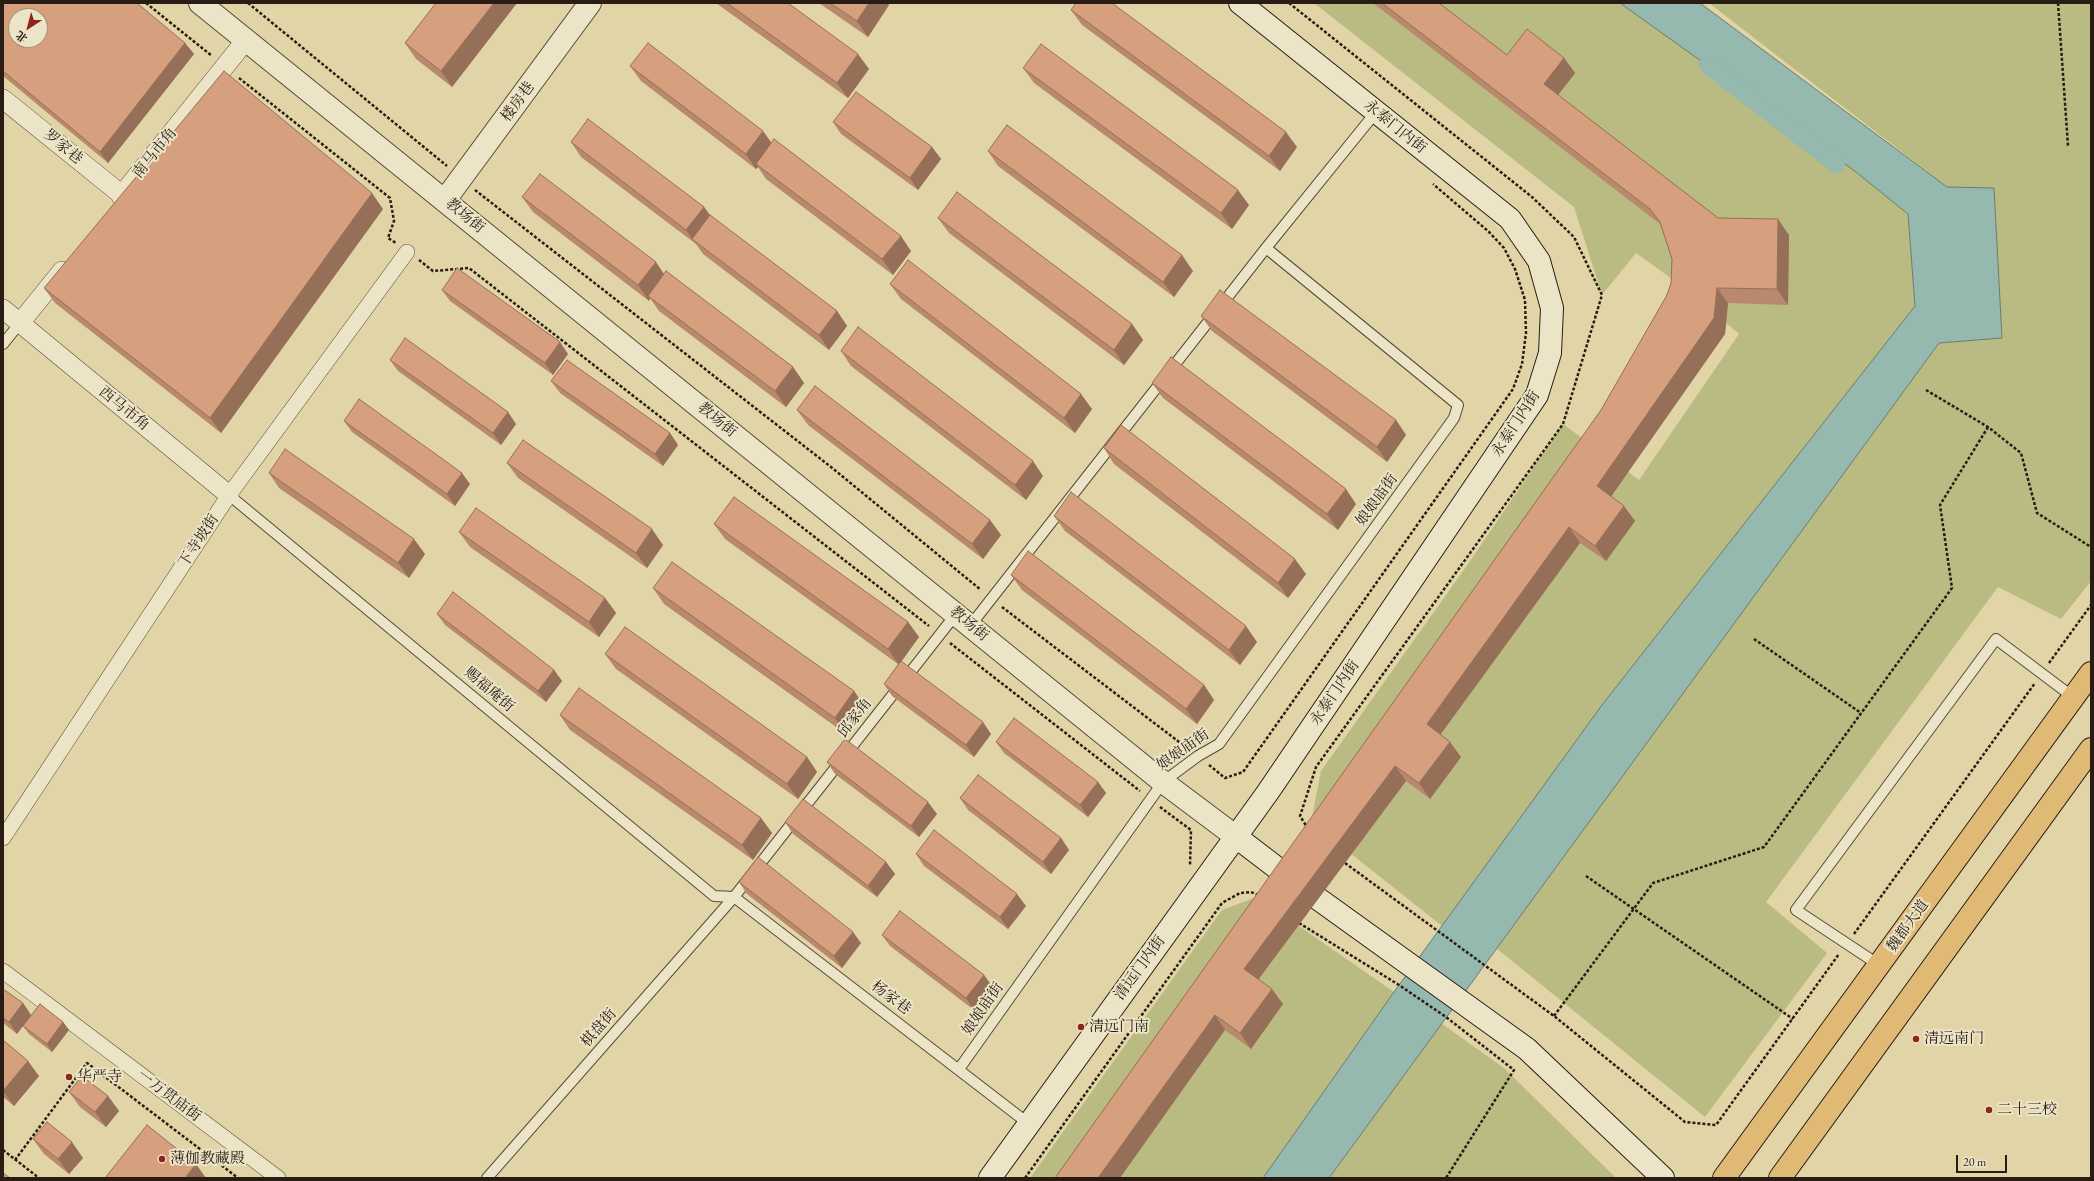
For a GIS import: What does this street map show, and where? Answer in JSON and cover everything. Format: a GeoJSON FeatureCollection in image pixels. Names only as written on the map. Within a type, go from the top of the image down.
{"type":"FeatureCollection","features":[{"type":"Feature","properties":{"kind":"main road","name":"教场街"},"geometry":{"type":"LineString","coordinates":[[200,3],[1163,782],[1290,878]]}},
{"type":"Feature","properties":{"kind":"main road","name":"楼房巷"},"geometry":{"type":"LineString","coordinates":[[445,200],[590,3]]}},
{"type":"Feature","properties":{"kind":"main road","name":"永泰门内街"},"geometry":{"type":"LineString","coordinates":[[1235,836],[1268,792],[1537,395],[1550,353],[1552,308],[1539,261],[1510,219],[1240,3]]}},
{"type":"Feature","properties":{"kind":"main road","name":"魏都大道"},"geometry":{"type":"LineString","coordinates":[[1724,1178],[2091,673]]}},
{"type":"Feature","properties":{"kind":"main road"},"geometry":{"type":"LineString","coordinates":[[1780,1178],[2091,749]]}},
{"type":"Feature","properties":{"kind":"main road","name":"清远门内街"},"geometry":{"type":"LineString","coordinates":[[990,1178],[1235,836]]}},
{"type":"Feature","properties":{"kind":"main road"},"geometry":{"type":"LineString","coordinates":[[1317,898],[1358,929],[1527,1049],[1663,1178]]}},
{"type":"Feature","properties":{"kind":"street","name":"南马市角"},"geometry":{"type":"LineString","coordinates":[[117,201],[246,40]]}},
{"type":"Feature","properties":{"kind":"street","name":"罗家巷"},"geometry":{"type":"LineString","coordinates":[[3,99],[117,201]]}},
{"type":"Feature","properties":{"kind":"street","name":"下寺坡街"},"geometry":{"type":"LineString","coordinates":[[3,838],[229,495],[407,252]]}},
{"type":"Feature","properties":{"kind":"street"},"geometry":{"type":"LineString","coordinates":[[20,323],[73,256]]}},
{"type":"Feature","properties":{"kind":"street","name":"西马市角"},"geometry":{"type":"LineString","coordinates":[[3,309],[229,495]]}},
{"type":"Feature","properties":{"kind":"street","name":"一万贯庙街"},"geometry":{"type":"LineString","coordinates":[[3,971],[278,1178]]}},
{"type":"Feature","properties":{"kind":"lane","name":"邱家角"},"geometry":{"type":"LineString","coordinates":[[734,897],[940,635],[991,599],[1266,248],[1376,112]]}},
{"type":"Feature","properties":{"kind":"lane","name":"娘娘庙街"},"geometry":{"type":"LineString","coordinates":[[959,1069],[1150,799],[1163,782],[1198,756],[1219,744],[1454,418],[1458,405],[1266,248]]}},
{"type":"Feature","properties":{"kind":"lane"},"geometry":{"type":"LineString","coordinates":[[3,344],[20,323]]}},
{"type":"Feature","properties":{"kind":"lane","name":"赐福庵街"},"geometry":{"type":"LineString","coordinates":[[229,495],[714,896],[734,897]]}},
{"type":"Feature","properties":{"kind":"lane"},"geometry":{"type":"LineString","coordinates":[[1879,965],[1796,910],[1996,639],[2073,697]]}},
{"type":"Feature","properties":{"kind":"lane","name":"杨家巷"},"geometry":{"type":"LineString","coordinates":[[734,897],[1029,1124]]}},
{"type":"Feature","properties":{"kind":"lane","name":"棋盘街"},"geometry":{"type":"LineString","coordinates":[[487,1178],[734,897]]}},
{"type":"Feature","properties":{"kind":"path"},"geometry":{"type":"LineString","coordinates":[[146,3],[390,198],[394,221],[388,238],[433,271],[469,268],[1191,830]]}},
{"type":"Feature","properties":{"kind":"path"},"geometry":{"type":"LineString","coordinates":[[248,3],[503,214],[831,467],[991,599],[1225,778],[1243,772]]}},
{"type":"Feature","properties":{"kind":"path"},"geometry":{"type":"LineString","coordinates":[[2058,3],[2068,146]]}},
{"type":"Feature","properties":{"kind":"path"},"geometry":{"type":"LineString","coordinates":[[1926,390],[1988,427],[2021,453],[2037,513],[2091,547]]}},
{"type":"Feature","properties":{"kind":"path"},"geometry":{"type":"LineString","coordinates":[[1554,1016],[1653,883],[1764,847],[1952,588],[1940,505],[1988,427]]}},
{"type":"Feature","properties":{"kind":"path"},"geometry":{"type":"LineString","coordinates":[[1754,639],[1861,713]]}},
{"type":"Feature","properties":{"kind":"path"},"geometry":{"type":"LineString","coordinates":[[1300,816],[1308,829]]}},
{"type":"Feature","properties":{"kind":"path"},"geometry":{"type":"LineString","coordinates":[[1345,862],[1484,965]]}},
{"type":"Feature","properties":{"kind":"path"},"geometry":{"type":"LineString","coordinates":[[1586,876],[1792,1019]]}},
{"type":"Feature","properties":{"kind":"path"},"geometry":{"type":"LineString","coordinates":[[1025,1178],[1222,903],[1240,893],[1251,892],[1262,897]]}},
{"type":"Feature","properties":{"kind":"path"},"geometry":{"type":"LineString","coordinates":[[1299,923],[1399,985],[1446,1017],[1514,1070],[1446,1178]]}},
{"type":"Feature","properties":{"kind":"path"},"geometry":{"type":"LineString","coordinates":[[15,1160],[87,1063],[238,1178]]}},
{"type":"Feature","properties":{"kind":"path"},"geometry":{"type":"LineString","coordinates":[[3,1150],[39,1178]]}},
{"type":"Feature","properties":{"kind":"green space"},"geometry":{"type":"Polygon","coordinates":[[[1314,3],[1621,3],[1856,172],[1908,214],[1915,306],[1602,705],[1442,926],[1311,822],[1321,771],[1468,564],[1563,424],[1639,480],[1739,334],[1682,286],[1636,253],[1602,295],[1574,207],[1314,3]]]}},
{"type":"Feature","properties":{"kind":"green space"},"geometry":{"type":"Polygon","coordinates":[[[1709,3],[2091,3],[2091,581],[2061,619],[1998,587],[1766,902],[1827,953],[1705,1117],[1496,948],[1939,343],[2002,338],[1994,188],[1947,187],[1709,3]]]}},
{"type":"Feature","properties":{"kind":"green space"},"geometry":{"type":"Polygon","coordinates":[[[1257,897],[1394,992],[1263,1178],[1030,1178],[1222,910],[1257,897]]]}},
{"type":"Feature","properties":{"kind":"green space"},"geometry":{"type":"Polygon","coordinates":[[[1441,1023],[1504,1068],[1616,1178],[1329,1178],[1441,1023]]]}},
{"type":"Feature","properties":{"kind":"water"},"geometry":{"type":"Polygon","coordinates":[[[1620,3],[1700,3],[1947,187],[1994,188],[2002,338],[1939,343],[1329,1178],[1263,1178],[1394,992],[1602,705],[1915,306],[1908,214],[1856,172],[1620,3]]]}},
{"type":"Feature","properties":{"kind":"building"},"geometry":{"type":"Polygon","coordinates":[[[3,3],[137,3],[185,43],[100,152],[3,71],[3,3]]]}},
{"type":"Feature","properties":{"kind":"building"},"geometry":{"type":"Polygon","coordinates":[[[436,3],[494,3],[441,71],[405,43],[436,3]]]}},
{"type":"Feature","properties":{"kind":"building"},"geometry":{"type":"Polygon","coordinates":[[[727,3],[788,3],[858,54],[837,83],[727,3]]]}},
{"type":"Feature","properties":{"kind":"building"},"geometry":{"type":"Polygon","coordinates":[[[830,3],[869,3],[857,21],[830,3]]]}},
{"type":"Feature","properties":{"kind":"building"},"geometry":{"type":"Polygon","coordinates":[[[1076,3],[1112,3],[1286,132],[1269,156],[1071,10],[1076,3]]]}},
{"type":"Feature","properties":{"kind":"building"},"geometry":{"type":"Polygon","coordinates":[[[1382,3],[1439,3],[1507,55],[1527,29],[1564,58],[1544,84],[1718,218],[1778,219],[1777,289],[1717,288],[1714,318],[1597,486],[1624,506],[1595,546],[1569,527],[1427,724],[1450,742],[1419,783],[1395,766],[1244,969],[1272,989],[1240,1033],[1215,1015],[1098,1178],[1055,1178],[1601,410],[1667,295],[1671,283],[1672,259],[1660,222],[1650,209],[1382,3]]]}},
{"type":"Feature","properties":{"kind":"building"},"geometry":{"type":"Polygon","coordinates":[[[648,43],[763,131],[746,154],[630,66],[648,43]]]}},
{"type":"Feature","properties":{"kind":"building"},"geometry":{"type":"Polygon","coordinates":[[[1041,44],[1238,190],[1221,213],[1023,68],[1041,44]]]}},
{"type":"Feature","properties":{"kind":"building"},"geometry":{"type":"Polygon","coordinates":[[[224,71],[372,193],[210,418],[44,288],[224,71]]]}},
{"type":"Feature","properties":{"kind":"building"},"geometry":{"type":"Polygon","coordinates":[[[856,92],[932,147],[910,178],[833,122],[856,92]]]}},
{"type":"Feature","properties":{"kind":"building"},"geometry":{"type":"Polygon","coordinates":[[[588,119],[704,207],[686,230],[571,142],[588,119]]]}},
{"type":"Feature","properties":{"kind":"building"},"geometry":{"type":"Polygon","coordinates":[[[1007,125],[1182,255],[1163,282],[988,151],[1007,125]]]}},
{"type":"Feature","properties":{"kind":"building"},"geometry":{"type":"Polygon","coordinates":[[[774,139],[901,236],[882,259],[756,164],[774,139]]]}},
{"type":"Feature","properties":{"kind":"building"},"geometry":{"type":"Polygon","coordinates":[[[540,174],[656,262],[638,285],[522,197],[540,174]]]}},
{"type":"Feature","properties":{"kind":"building"},"geometry":{"type":"Polygon","coordinates":[[[957,192],[1132,324],[1114,350],[938,218],[957,192]]]}},
{"type":"Feature","properties":{"kind":"building"},"geometry":{"type":"Polygon","coordinates":[[[710,215],[837,311],[819,335],[692,239],[710,215]]]}},
{"type":"Feature","properties":{"kind":"building"},"geometry":{"type":"Polygon","coordinates":[[[908,260],[1081,394],[1064,418],[890,284],[908,260]]]}},
{"type":"Feature","properties":{"kind":"building"},"geometry":{"type":"Polygon","coordinates":[[[457,268],[560,342],[545,363],[442,290],[457,268]]]}},
{"type":"Feature","properties":{"kind":"building"},"geometry":{"type":"Polygon","coordinates":[[[666,271],[793,367],[775,391],[648,296],[666,271]]]}},
{"type":"Feature","properties":{"kind":"building"},"geometry":{"type":"Polygon","coordinates":[[[1220,290],[1396,420],[1377,447],[1201,316],[1220,290]]]}},
{"type":"Feature","properties":{"kind":"building"},"geometry":{"type":"Polygon","coordinates":[[[858,327],[1033,461],[1015,485],[841,351],[858,327]]]}},
{"type":"Feature","properties":{"kind":"building"},"geometry":{"type":"Polygon","coordinates":[[[405,338],[508,412],[493,433],[390,360],[405,338]]]}},
{"type":"Feature","properties":{"kind":"building"},"geometry":{"type":"Polygon","coordinates":[[[1171,357],[1346,489],[1327,514],[1152,383],[1171,357]]]}},
{"type":"Feature","properties":{"kind":"building"},"geometry":{"type":"Polygon","coordinates":[[[567,360],[670,433],[655,454],[551,381],[567,360]]]}},
{"type":"Feature","properties":{"kind":"building"},"geometry":{"type":"Polygon","coordinates":[[[815,386],[990,520],[972,544],[797,410],[815,386]]]}},
{"type":"Feature","properties":{"kind":"building"},"geometry":{"type":"Polygon","coordinates":[[[359,399],[462,473],[447,494],[344,421],[359,399]]]}},
{"type":"Feature","properties":{"kind":"building"},"geometry":{"type":"Polygon","coordinates":[[[1121,425],[1295,559],[1278,583],[1104,448],[1121,425]]]}},
{"type":"Feature","properties":{"kind":"building"},"geometry":{"type":"Polygon","coordinates":[[[523,440],[652,529],[636,553],[507,463],[523,440]]]}},
{"type":"Feature","properties":{"kind":"building"},"geometry":{"type":"Polygon","coordinates":[[[285,449],[414,539],[398,563],[269,473],[285,449]]]}},
{"type":"Feature","properties":{"kind":"building"},"geometry":{"type":"Polygon","coordinates":[[[1071,492],[1246,626],[1229,650],[1054,516],[1071,492]]]}},
{"type":"Feature","properties":{"kind":"building"},"geometry":{"type":"Polygon","coordinates":[[[734,497],[908,622],[888,649],[714,524],[734,497]]]}},
{"type":"Feature","properties":{"kind":"building"},"geometry":{"type":"Polygon","coordinates":[[[476,508],[605,598],[589,622],[459,532],[476,508]]]}},
{"type":"Feature","properties":{"kind":"building"},"geometry":{"type":"Polygon","coordinates":[[[1028,551],[1204,685],[1186,709],[1011,575],[1028,551]]]}},
{"type":"Feature","properties":{"kind":"building"},"geometry":{"type":"Polygon","coordinates":[[[672,562],[854,691],[835,718],[653,588],[672,562]]]}},
{"type":"Feature","properties":{"kind":"building"},"geometry":{"type":"Polygon","coordinates":[[[453,592],[554,670],[538,691],[437,614],[453,592]]]}},
{"type":"Feature","properties":{"kind":"building"},"geometry":{"type":"Polygon","coordinates":[[[625,627],[807,757],[787,784],[605,654],[625,627]]]}},
{"type":"Feature","properties":{"kind":"building"},"geometry":{"type":"Polygon","coordinates":[[[901,661],[983,722],[966,745],[884,684],[901,661]]]}},
{"type":"Feature","properties":{"kind":"building"},"geometry":{"type":"Polygon","coordinates":[[[579,688],[761,818],[742,845],[560,715],[579,688]]]}},
{"type":"Feature","properties":{"kind":"building"},"geometry":{"type":"Polygon","coordinates":[[[1014,718],[1098,782],[1080,805],[996,742],[1014,718]]]}},
{"type":"Feature","properties":{"kind":"building"},"geometry":{"type":"Polygon","coordinates":[[[845,739],[928,802],[911,826],[827,762],[845,739]]]}},
{"type":"Feature","properties":{"kind":"building"},"geometry":{"type":"Polygon","coordinates":[[[978,775],[1061,838],[1043,862],[960,798],[978,775]]]}},
{"type":"Feature","properties":{"kind":"building"},"geometry":{"type":"Polygon","coordinates":[[[803,799],[886,862],[868,886],[785,822],[803,799]]]}},
{"type":"Feature","properties":{"kind":"building"},"geometry":{"type":"Polygon","coordinates":[[[934,830],[1017,894],[1000,917],[916,854],[934,830]]]}},
{"type":"Feature","properties":{"kind":"building"},"geometry":{"type":"Polygon","coordinates":[[[758,857],[853,932],[834,956],[739,882],[758,857]]]}},
{"type":"Feature","properties":{"kind":"building"},"geometry":{"type":"Polygon","coordinates":[[[900,911],[984,975],[966,998],[882,935],[900,911]]]}},
{"type":"Feature","properties":{"kind":"building"},"geometry":{"type":"Polygon","coordinates":[[[3,989],[23,1003],[9,1022],[3,1018],[3,989]]]}},
{"type":"Feature","properties":{"kind":"building"},"geometry":{"type":"Polygon","coordinates":[[[40,1004],[63,1022],[47,1044],[23,1026],[40,1004]]]}},
{"type":"Feature","properties":{"kind":"building"},"geometry":{"type":"Polygon","coordinates":[[[3,1040],[28,1061],[3,1091],[3,1040]]]}},
{"type":"Feature","properties":{"kind":"building"},"geometry":{"type":"Polygon","coordinates":[[[82,1076],[108,1096],[95,1112],[69,1092],[82,1076]]]}},
{"type":"Feature","properties":{"kind":"building"},"geometry":{"type":"Polygon","coordinates":[[[47,1122],[72,1142],[58,1159],[33,1139],[47,1122]]]}},
{"type":"Feature","properties":{"kind":"building"},"geometry":{"type":"Polygon","coordinates":[[[147,1125],[196,1164],[185,1178],[105,1178],[147,1125]]]}},
{"type":"Feature","properties":{"kind":"building"},"geometry":{"type":"Polygon","coordinates":[[[3,1173],[10,1178],[3,1178],[3,1173]]]}},
{"type":"Feature","properties":{"kind":"waterway"},"geometry":{"type":"LineString","coordinates":[[1708,65],[1836,164]]}},
{"type":"Feature","properties":{"kind":"place","name":"清远门南"},"geometry":{"type":"Point","coordinates":[1081,1027]}},
{"type":"Feature","properties":{"kind":"place","name":"清远南门"},"geometry":{"type":"Point","coordinates":[1916,1039]}},
{"type":"Feature","properties":{"kind":"place","name":"华严寺"},"geometry":{"type":"Point","coordinates":[69,1077]}},
{"type":"Feature","properties":{"kind":"place","name":"二十三校"},"geometry":{"type":"Point","coordinates":[1989,1110]}},
{"type":"Feature","properties":{"kind":"place","name":"薄伽教藏殿"},"geometry":{"type":"Point","coordinates":[162,1159]}}]}
